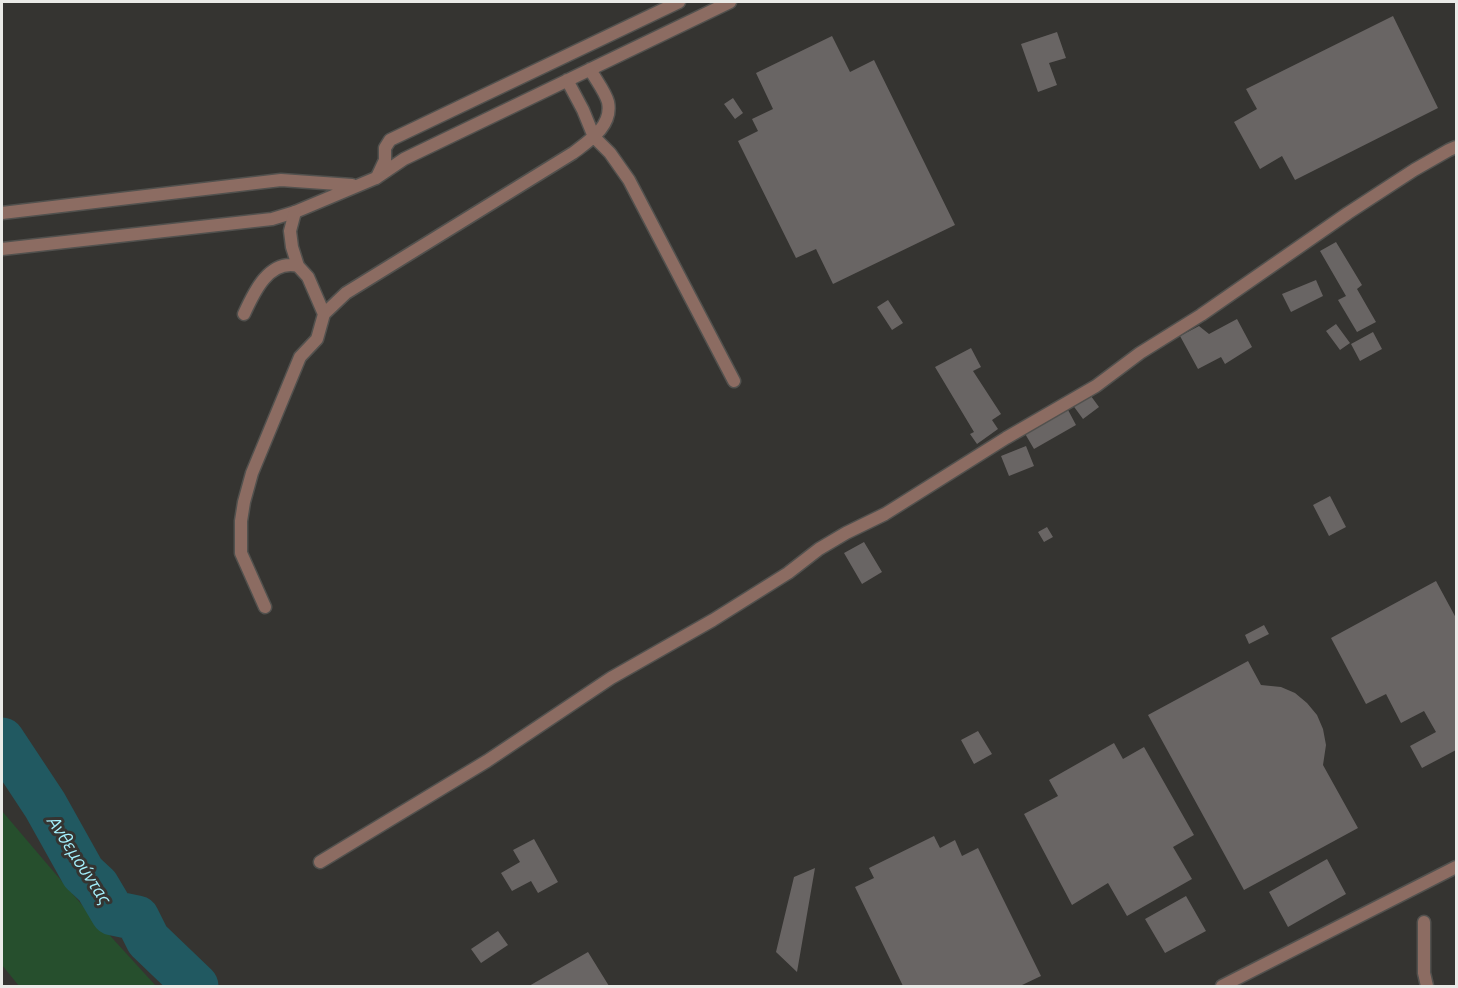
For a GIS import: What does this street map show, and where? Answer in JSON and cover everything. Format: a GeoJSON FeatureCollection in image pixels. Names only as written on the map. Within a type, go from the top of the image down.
{"type":"FeatureCollection","features":[{"type":"Feature","properties":{"kind":"street"},"geometry":{"type":"LineString","coordinates":[[2,213],[281,180],[352,186],[376,178],[385,160],[385,148],[390,140],[679,2]]}},
{"type":"Feature","properties":{"kind":"street"},"geometry":{"type":"LineString","coordinates":[[2,249],[272,219],[295,212],[376,178],[404,159],[730,2]]}},
{"type":"Feature","properties":{"kind":"street"},"geometry":{"type":"LineString","coordinates":[[266,607],[241,553],[241,521],[244,502],[252,473],[300,357],[317,339],[324,314],[346,293],[573,153],[594,137],[608,118],[608,102],[590,69]]}},
{"type":"Feature","properties":{"kind":"street"},"geometry":{"type":"LineString","coordinates":[[567,80],[594,137],[610,153],[629,180],[734,381]]}},
{"type":"Feature","properties":{"kind":"street"},"geometry":{"type":"LineString","coordinates":[[320,862],[487,761],[611,678],[713,620],[788,573],[819,549],[885,514],[1006,438],[1096,386],[1140,352],[1201,315],[1348,213],[1414,170],[1456,147]]}},
{"type":"Feature","properties":{"kind":"street"},"geometry":{"type":"LineString","coordinates":[[295,212],[290,231],[298,266],[308,277],[324,314]]}},
{"type":"Feature","properties":{"kind":"street"},"geometry":{"type":"LineString","coordinates":[[244,314],[252,295],[271,271],[287,263],[298,266]]}},
{"type":"Feature","properties":{"kind":"street"},"geometry":{"type":"LineString","coordinates":[[1222,987],[1456,867]]}},
{"type":"Feature","properties":{"kind":"street"},"geometry":{"type":"LineString","coordinates":[[1424,922],[1424,973],[1427,987]]}},
{"type":"Feature","properties":{"kind":"green space"},"geometry":{"type":"Polygon","coordinates":[[[2,811],[82,905],[156,986],[19,986],[2,965],[2,811]]]}},
{"type":"Feature","properties":{"kind":"building"},"geometry":{"type":"Polygon","coordinates":[[[1393,16],[1438,108],[1295,180],[1282,156],[1260,169],[1234,122],[1257,109],[1246,89],[1393,16]]]}},
{"type":"Feature","properties":{"kind":"building"},"geometry":{"type":"Polygon","coordinates":[[[1057,32],[1066,58],[1049,63],[1057,85],[1038,92],[1021,44],[1057,32]]]}},
{"type":"Feature","properties":{"kind":"building"},"geometry":{"type":"Polygon","coordinates":[[[832,36],[850,72],[874,60],[955,225],[833,284],[816,249],[796,258],[738,141],[758,131],[752,119],[773,109],[756,73],[832,36]]]}},
{"type":"Feature","properties":{"kind":"building"},"geometry":{"type":"Polygon","coordinates":[[[733,98],[743,113],[735,119],[724,104],[733,98]]]}},
{"type":"Feature","properties":{"kind":"building"},"geometry":{"type":"Polygon","coordinates":[[[1336,242],[1362,285],[1357,289],[1376,322],[1357,332],[1338,300],[1346,296],[1320,251],[1336,242]]]}},
{"type":"Feature","properties":{"kind":"building"},"geometry":{"type":"Polygon","coordinates":[[[1316,280],[1323,296],[1291,312],[1282,294],[1316,280]]]}},
{"type":"Feature","properties":{"kind":"building"},"geometry":{"type":"Polygon","coordinates":[[[888,300],[903,323],[892,330],[877,307],[888,300]]]}},
{"type":"Feature","properties":{"kind":"building"},"geometry":{"type":"Polygon","coordinates":[[[1237,319],[1252,347],[1225,364],[1221,357],[1198,369],[1180,336],[1199,326],[1209,334],[1237,319]]]}},
{"type":"Feature","properties":{"kind":"building"},"geometry":{"type":"Polygon","coordinates":[[[1336,324],[1350,343],[1340,350],[1326,331],[1336,324]]]}},
{"type":"Feature","properties":{"kind":"building"},"geometry":{"type":"Polygon","coordinates":[[[1373,332],[1382,349],[1360,361],[1351,344],[1373,332]]]}},
{"type":"Feature","properties":{"kind":"building"},"geometry":{"type":"Polygon","coordinates":[[[971,348],[981,367],[973,371],[1001,414],[992,420],[998,429],[977,444],[970,434],[974,432],[935,367],[971,348]]]}},
{"type":"Feature","properties":{"kind":"building"},"geometry":{"type":"Polygon","coordinates":[[[1088,392],[1099,407],[1083,419],[1072,404],[1088,392]]]}},
{"type":"Feature","properties":{"kind":"building"},"geometry":{"type":"Polygon","coordinates":[[[1067,408],[1076,425],[1034,449],[1024,432],[1067,408]]]}},
{"type":"Feature","properties":{"kind":"building"},"geometry":{"type":"Polygon","coordinates":[[[1026,446],[1034,466],[1009,476],[1001,456],[1026,446]]]}},
{"type":"Feature","properties":{"kind":"building"},"geometry":{"type":"Polygon","coordinates":[[[1330,496],[1346,527],[1329,536],[1313,505],[1330,496]]]}},
{"type":"Feature","properties":{"kind":"building"},"geometry":{"type":"Polygon","coordinates":[[[1047,527],[1053,537],[1044,542],[1038,532],[1047,527]]]}},
{"type":"Feature","properties":{"kind":"building"},"geometry":{"type":"Polygon","coordinates":[[[864,542],[882,572],[862,584],[844,553],[864,542]]]}},
{"type":"Feature","properties":{"kind":"building"},"geometry":{"type":"Polygon","coordinates":[[[1436,581],[1456,618],[1456,750],[1422,768],[1410,746],[1436,732],[1424,711],[1401,723],[1386,694],[1366,704],[1331,638],[1436,581]]]}},
{"type":"Feature","properties":{"kind":"building"},"geometry":{"type":"Polygon","coordinates":[[[1264,625],[1269,634],[1249,644],[1245,635],[1264,625]]]}},
{"type":"Feature","properties":{"kind":"building"},"geometry":{"type":"Polygon","coordinates":[[[1248,661],[1261,685],[1281,687],[1295,693],[1317,715],[1326,745],[1323,765],[1358,828],[1244,890],[1148,715],[1248,661]]]}},
{"type":"Feature","properties":{"kind":"building"},"geometry":{"type":"Polygon","coordinates":[[[978,731],[992,754],[974,764],[961,740],[978,731]]]}},
{"type":"Feature","properties":{"kind":"building"},"geometry":{"type":"Polygon","coordinates":[[[1114,743],[1123,759],[1144,747],[1194,835],[1173,847],[1192,879],[1127,916],[1108,883],[1072,905],[1024,814],[1058,796],[1049,780],[1114,743]]]}},
{"type":"Feature","properties":{"kind":"building"},"geometry":{"type":"Polygon","coordinates":[[[934,836],[940,848],[955,840],[962,856],[978,848],[1041,976],[1020,986],[903,986],[855,887],[874,878],[869,868],[934,836]]]}},
{"type":"Feature","properties":{"kind":"building"},"geometry":{"type":"Polygon","coordinates":[[[534,839],[558,882],[538,893],[531,881],[512,891],[501,873],[520,862],[513,850],[534,839]]]}},
{"type":"Feature","properties":{"kind":"building"},"geometry":{"type":"Polygon","coordinates":[[[1327,859],[1346,894],[1288,927],[1269,892],[1327,859]]]}},
{"type":"Feature","properties":{"kind":"building"},"geometry":{"type":"Polygon","coordinates":[[[815,868],[797,972],[776,952],[794,877],[815,868]]]}},
{"type":"Feature","properties":{"kind":"building"},"geometry":{"type":"Polygon","coordinates":[[[1186,896],[1206,931],[1165,953],[1145,919],[1186,896]]]}},
{"type":"Feature","properties":{"kind":"building"},"geometry":{"type":"Polygon","coordinates":[[[498,931],[508,945],[481,963],[471,949],[498,931]]]}},
{"type":"Feature","properties":{"kind":"building"},"geometry":{"type":"Polygon","coordinates":[[[588,952],[609,986],[529,986],[588,952]]]}},
{"type":"Feature","properties":{"kind":"waterway","name":"Ανθεμούντας"},"geometry":{"type":"LineString","coordinates":[[2,740],[45,805],[83,873],[97,886],[113,913],[137,918],[148,940],[196,986]]}}]}
